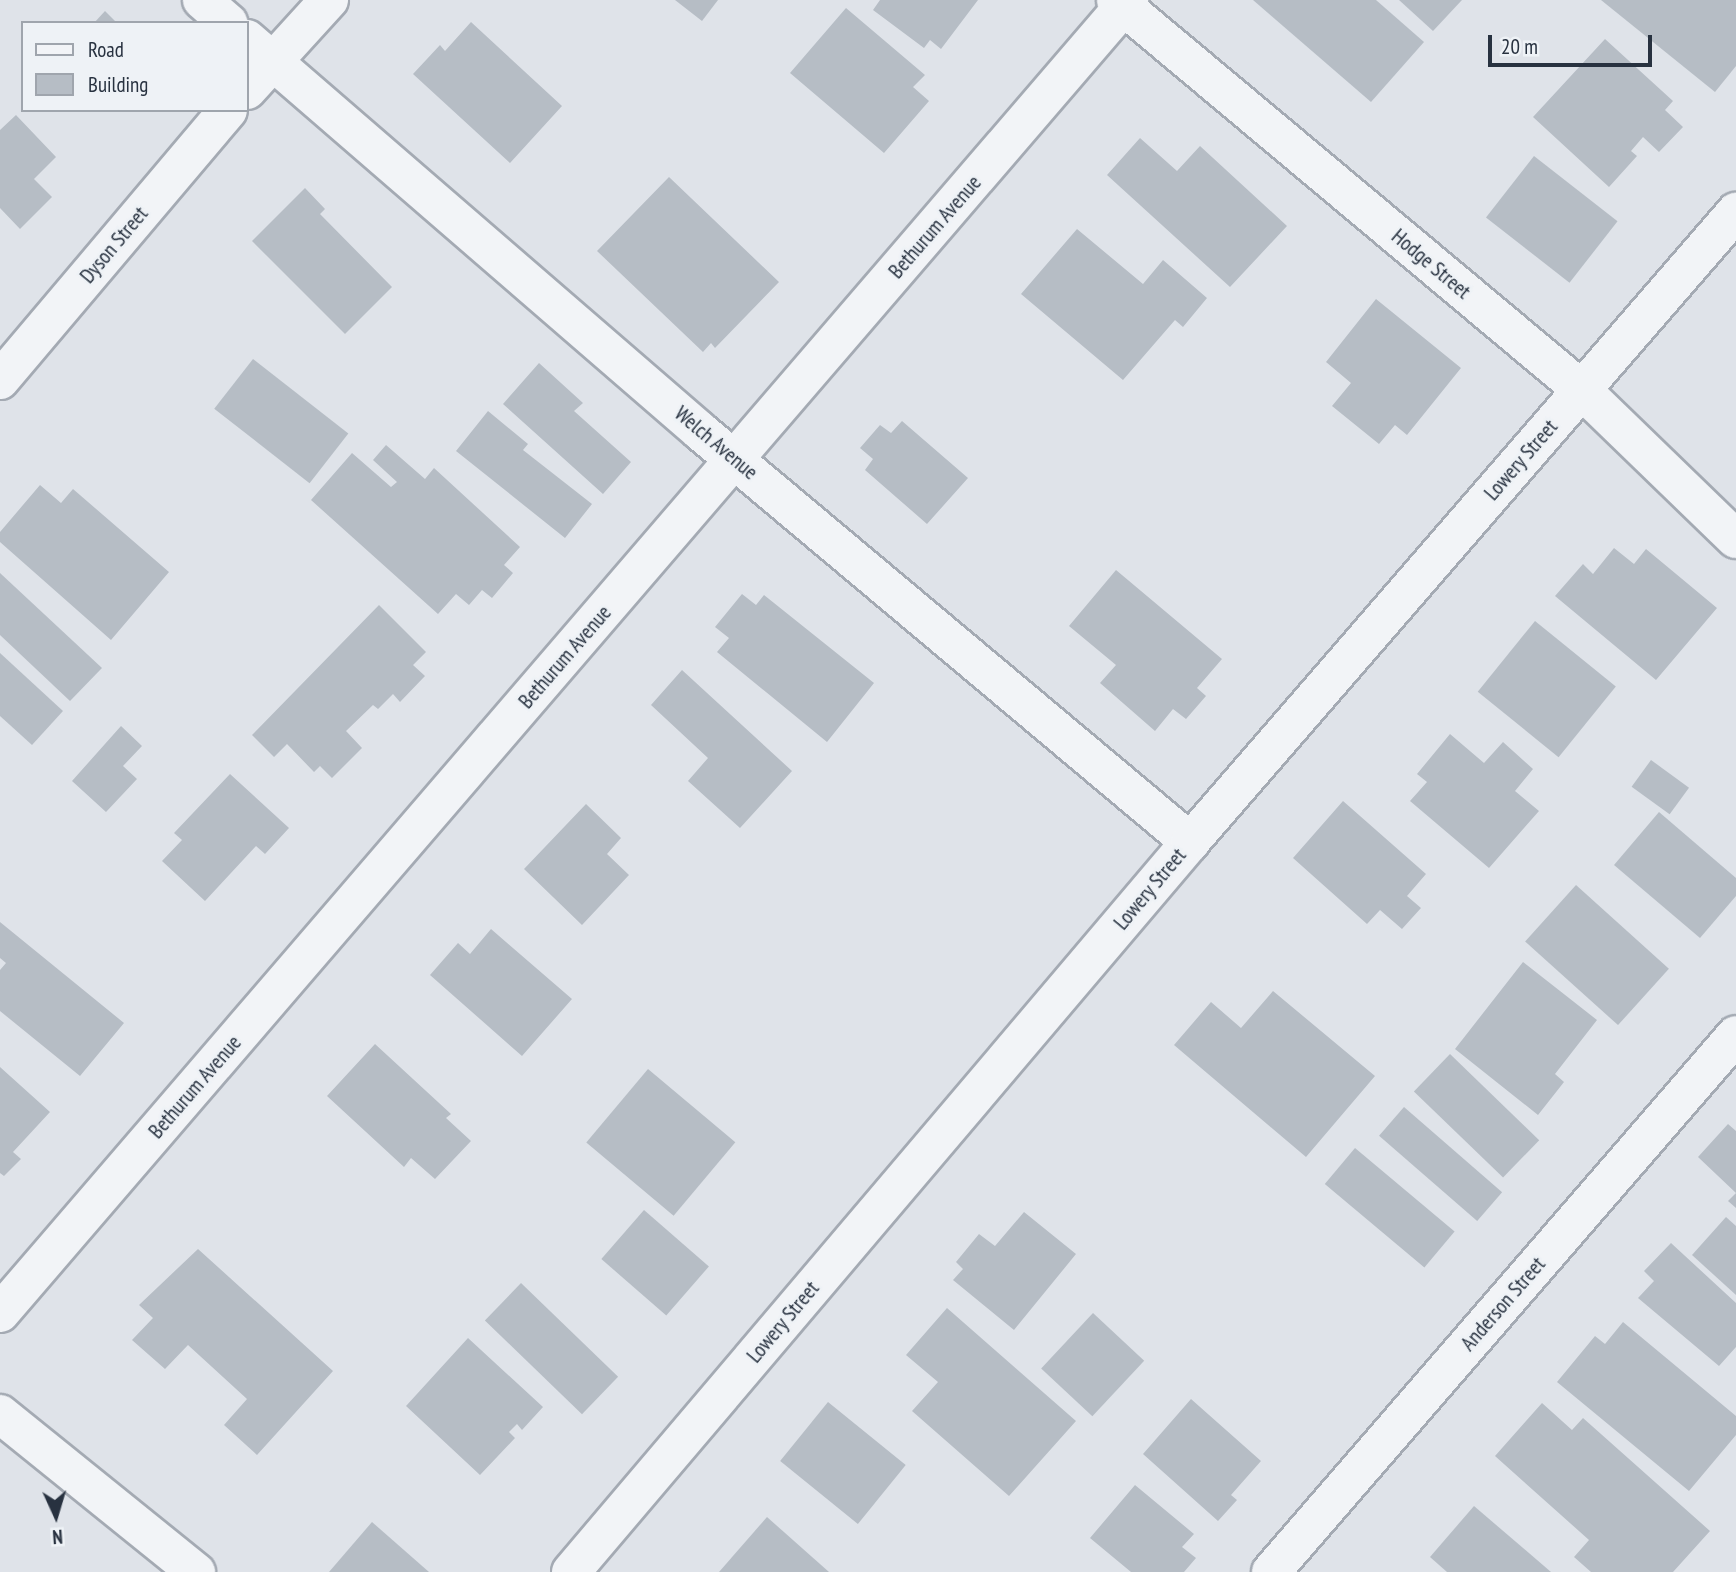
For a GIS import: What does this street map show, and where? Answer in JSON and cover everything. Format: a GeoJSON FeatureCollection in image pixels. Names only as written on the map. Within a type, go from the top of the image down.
{"type":"FeatureCollection","features":[{"type":"Feature","properties":{"kind":"street"},"geometry":{"type":"LineString","coordinates":[[202,0],[226,21]]}},
{"type":"Feature","properties":{"kind":"street"},"geometry":{"type":"LineString","coordinates":[[248,86],[260,50],[329,0]]}},
{"type":"Feature","properties":{"kind":"street","name":"Hodge Street"},"geometry":{"type":"LineString","coordinates":[[1123,2],[1582,390],[1736,540]]}},
{"type":"Feature","properties":{"kind":"street","name":"Bethurum Avenue"},"geometry":{"type":"LineString","coordinates":[[0,1313],[735,460],[1123,2]]}},
{"type":"Feature","properties":{"kind":"street","name":"Welch Avenue"},"geometry":{"type":"LineString","coordinates":[[260,50],[735,460],[1190,842]]}},
{"type":"Feature","properties":{"kind":"street","name":"Dyson Street"},"geometry":{"type":"LineString","coordinates":[[0,380],[226,112]]}},
{"type":"Feature","properties":{"kind":"street","name":"Lowery Street"},"geometry":{"type":"LineString","coordinates":[[571,1572],[1190,842],[1736,212]]}},
{"type":"Feature","properties":{"kind":"street","name":"Anderson Street"},"geometry":{"type":"LineString","coordinates":[[1270,1572],[1736,1035]]}},
{"type":"Feature","properties":{"kind":"street"},"geometry":{"type":"LineString","coordinates":[[0,1414],[196,1572]]}},
{"type":"Feature","properties":{"kind":"building"},"geometry":{"type":"Polygon","coordinates":[[[675,0],[718,0],[702,21],[675,0]]]}},
{"type":"Feature","properties":{"kind":"building"},"geometry":{"type":"Polygon","coordinates":[[[880,0],[978,0],[941,49],[930,40],[924,48],[873,10],[880,0]]]}},
{"type":"Feature","properties":{"kind":"building"},"geometry":{"type":"Polygon","coordinates":[[[1253,0],[1376,0],[1424,42],[1371,102],[1253,0]]]}},
{"type":"Feature","properties":{"kind":"building"},"geometry":{"type":"Polygon","coordinates":[[[1399,0],[1462,0],[1433,31],[1399,0]]]}},
{"type":"Feature","properties":{"kind":"building"},"geometry":{"type":"Polygon","coordinates":[[[1601,0],[1736,0],[1736,66],[1715,92],[1601,0]]]}},
{"type":"Feature","properties":{"kind":"building"},"geometry":{"type":"Polygon","coordinates":[[[846,8],[925,75],[913,87],[929,101],[884,153],[790,73],[846,8]]]}},
{"type":"Feature","properties":{"kind":"building"},"geometry":{"type":"Polygon","coordinates":[[[105,11],[115,21],[96,21],[105,11]]]}},
{"type":"Feature","properties":{"kind":"building"},"geometry":{"type":"Polygon","coordinates":[[[471,22],[562,106],[510,163],[413,74],[440,45],[445,51],[471,22]]]}},
{"type":"Feature","properties":{"kind":"building"},"geometry":{"type":"Polygon","coordinates":[[[1605,39],[1673,101],[1665,110],[1683,127],[1659,152],[1643,137],[1631,151],[1637,156],[1609,187],[1533,117],[1605,39]]]}},
{"type":"Feature","properties":{"kind":"building"},"geometry":{"type":"Polygon","coordinates":[[[16,115],[56,157],[34,179],[52,197],[20,229],[0,208],[0,130],[16,115]]]}},
{"type":"Feature","properties":{"kind":"building"},"geometry":{"type":"Polygon","coordinates":[[[1140,138],[1177,171],[1200,146],[1287,226],[1230,287],[1107,175],[1140,138]]]}},
{"type":"Feature","properties":{"kind":"building"},"geometry":{"type":"Polygon","coordinates":[[[1534,156],[1618,221],[1570,283],[1486,217],[1534,156]]]}},
{"type":"Feature","properties":{"kind":"building"},"geometry":{"type":"Polygon","coordinates":[[[669,177],[779,282],[715,348],[711,343],[703,352],[597,251],[669,177]]]}},
{"type":"Feature","properties":{"kind":"building"},"geometry":{"type":"Polygon","coordinates":[[[305,188],[325,209],[320,214],[392,287],[345,334],[252,241],[305,188]]]}},
{"type":"Feature","properties":{"kind":"building"},"geometry":{"type":"Polygon","coordinates":[[[1077,229],[1143,284],[1163,260],[1207,298],[1183,327],[1175,320],[1123,380],[1021,294],[1077,229]]]}},
{"type":"Feature","properties":{"kind":"building"},"geometry":{"type":"Polygon","coordinates":[[[1376,299],[1461,368],[1407,435],[1395,425],[1379,444],[1332,406],[1351,383],[1326,362],[1376,299]]]}},
{"type":"Feature","properties":{"kind":"building"},"geometry":{"type":"Polygon","coordinates":[[[253,359],[348,433],[310,483],[214,409],[253,359]]]}},
{"type":"Feature","properties":{"kind":"building"},"geometry":{"type":"Polygon","coordinates":[[[539,363],[583,403],[574,411],[631,462],[603,494],[503,404],[539,363]]]}},
{"type":"Feature","properties":{"kind":"building"},"geometry":{"type":"Polygon","coordinates":[[[488,411],[528,444],[523,450],[592,504],[565,538],[456,451],[488,411]]]}},
{"type":"Feature","properties":{"kind":"building"},"geometry":{"type":"Polygon","coordinates":[[[902,421],[968,478],[927,524],[865,470],[873,459],[860,448],[880,425],[891,433],[902,421]]]}},
{"type":"Feature","properties":{"kind":"building"},"geometry":{"type":"Polygon","coordinates":[[[386,445],[425,479],[434,468],[520,547],[504,565],[513,573],[492,598],[482,590],[469,605],[456,594],[438,614],[311,500],[352,453],[391,487],[397,482],[373,460],[386,445]]]}},
{"type":"Feature","properties":{"kind":"building"},"geometry":{"type":"Polygon","coordinates":[[[40,485],[61,503],[73,489],[169,572],[111,640],[0,542],[0,532],[40,485]]]}},
{"type":"Feature","properties":{"kind":"building"},"geometry":{"type":"Polygon","coordinates":[[[1614,548],[1634,564],[1646,549],[1717,608],[1656,680],[1555,596],[1583,564],[1593,574],[1614,548]]]}},
{"type":"Feature","properties":{"kind":"building"},"geometry":{"type":"Polygon","coordinates":[[[1116,570],[1222,659],[1197,688],[1206,696],[1186,719],[1173,709],[1155,731],[1100,683],[1116,665],[1069,626],[1116,570]]]}},
{"type":"Feature","properties":{"kind":"building"},"geometry":{"type":"Polygon","coordinates":[[[0,573],[102,668],[70,701],[0,635],[0,573]]]}},
{"type":"Feature","properties":{"kind":"building"},"geometry":{"type":"Polygon","coordinates":[[[742,594],[756,605],[764,595],[874,683],[827,742],[717,652],[729,638],[715,627],[742,594]]]}},
{"type":"Feature","properties":{"kind":"building"},"geometry":{"type":"Polygon","coordinates":[[[379,605],[426,652],[413,665],[425,676],[400,702],[393,694],[378,709],[373,705],[346,731],[362,748],[332,778],[320,766],[314,772],[287,744],[274,757],[252,735],[379,605]]]}},
{"type":"Feature","properties":{"kind":"building"},"geometry":{"type":"Polygon","coordinates":[[[1535,621],[1616,686],[1559,757],[1478,692],[1535,621]]]}},
{"type":"Feature","properties":{"kind":"building"},"geometry":{"type":"Polygon","coordinates":[[[0,653],[63,711],[32,745],[0,716],[0,653]]]}},
{"type":"Feature","properties":{"kind":"building"},"geometry":{"type":"Polygon","coordinates":[[[682,670],[792,771],[740,828],[688,781],[708,758],[651,705],[682,670]]]}},
{"type":"Feature","properties":{"kind":"building"},"geometry":{"type":"Polygon","coordinates":[[[121,726],[142,746],[123,766],[137,779],[106,812],[72,781],[121,726]]]}},
{"type":"Feature","properties":{"kind":"building"},"geometry":{"type":"Polygon","coordinates":[[[1450,734],[1484,763],[1503,742],[1533,769],[1515,791],[1539,811],[1489,868],[1410,801],[1427,782],[1417,774],[1450,734]]]}},
{"type":"Feature","properties":{"kind":"building"},"geometry":{"type":"Polygon","coordinates":[[[1651,760],[1689,788],[1670,814],[1632,787],[1651,760]]]}},
{"type":"Feature","properties":{"kind":"building"},"geometry":{"type":"Polygon","coordinates":[[[230,774],[289,828],[265,854],[256,846],[205,901],[162,861],[182,840],[174,833],[230,774]]]}},
{"type":"Feature","properties":{"kind":"building"},"geometry":{"type":"Polygon","coordinates":[[[1343,801],[1426,874],[1407,896],[1421,908],[1402,929],[1380,910],[1367,924],[1293,858],[1343,801]]]}},
{"type":"Feature","properties":{"kind":"building"},"geometry":{"type":"Polygon","coordinates":[[[586,804],[621,838],[607,854],[629,875],[582,925],[524,869],[586,804]]]}},
{"type":"Feature","properties":{"kind":"building"},"geometry":{"type":"Polygon","coordinates":[[[1659,812],[1736,878],[1736,896],[1700,938],[1614,865],[1659,812]]]}},
{"type":"Feature","properties":{"kind":"building"},"geometry":{"type":"Polygon","coordinates":[[[1576,885],[1669,969],[1618,1025],[1525,941],[1576,885]]]}},
{"type":"Feature","properties":{"kind":"building"},"geometry":{"type":"Polygon","coordinates":[[[0,922],[124,1023],[80,1076],[0,1011],[0,970],[6,963],[0,958],[0,922]]]}},
{"type":"Feature","properties":{"kind":"building"},"geometry":{"type":"Polygon","coordinates":[[[491,929],[572,999],[522,1056],[430,975],[458,943],[470,954],[491,929]]]}},
{"type":"Feature","properties":{"kind":"building"},"geometry":{"type":"Polygon","coordinates":[[[1523,962],[1597,1020],[1555,1074],[1564,1082],[1538,1115],[1455,1049],[1523,962]]]}},
{"type":"Feature","properties":{"kind":"building"},"geometry":{"type":"Polygon","coordinates":[[[1273,991],[1375,1076],[1306,1157],[1174,1045],[1211,1002],[1241,1028],[1273,991]]]}},
{"type":"Feature","properties":{"kind":"building"},"geometry":{"type":"Polygon","coordinates":[[[375,1044],[451,1114],[446,1118],[471,1141],[435,1179],[411,1158],[404,1167],[327,1096],[375,1044]]]}},
{"type":"Feature","properties":{"kind":"building"},"geometry":{"type":"Polygon","coordinates":[[[1450,1054],[1539,1140],[1503,1178],[1414,1091],[1450,1054]]]}},
{"type":"Feature","properties":{"kind":"building"},"geometry":{"type":"Polygon","coordinates":[[[0,1067],[50,1112],[13,1152],[21,1159],[4,1176],[0,1173],[0,1067]]]}},
{"type":"Feature","properties":{"kind":"building"},"geometry":{"type":"Polygon","coordinates":[[[648,1069],[735,1142],[674,1216],[586,1143],[648,1069]]]}},
{"type":"Feature","properties":{"kind":"building"},"geometry":{"type":"Polygon","coordinates":[[[1404,1107],[1502,1192],[1477,1221],[1379,1136],[1404,1107]]]}},
{"type":"Feature","properties":{"kind":"building"},"geometry":{"type":"Polygon","coordinates":[[[1728,1124],[1736,1131],[1736,1193],[1698,1157],[1728,1124]]]}},
{"type":"Feature","properties":{"kind":"building"},"geometry":{"type":"Polygon","coordinates":[[[1355,1148],[1455,1232],[1424,1268],[1325,1184],[1355,1148]]]}},
{"type":"Feature","properties":{"kind":"building"},"geometry":{"type":"Polygon","coordinates":[[[1736,1193],[1736,1208],[1728,1201],[1736,1193]]]}},
{"type":"Feature","properties":{"kind":"building"},"geometry":{"type":"Polygon","coordinates":[[[644,1210],[709,1266],[666,1315],[601,1259],[644,1210]]]}},
{"type":"Feature","properties":{"kind":"building"},"geometry":{"type":"Polygon","coordinates":[[[1024,1212],[1076,1254],[1014,1330],[953,1280],[963,1269],[956,1262],[979,1234],[995,1246],[1024,1212]]]}},
{"type":"Feature","properties":{"kind":"building"},"geometry":{"type":"Polygon","coordinates":[[[1726,1217],[1736,1226],[1736,1295],[1692,1255],[1726,1217]]]}},
{"type":"Feature","properties":{"kind":"building"},"geometry":{"type":"Polygon","coordinates":[[[1671,1243],[1736,1303],[1736,1347],[1719,1366],[1638,1298],[1654,1281],[1644,1271],[1671,1243]]]}},
{"type":"Feature","properties":{"kind":"building"},"geometry":{"type":"Polygon","coordinates":[[[198,1249],[333,1371],[257,1455],[224,1425],[247,1399],[188,1345],[165,1369],[132,1340],[153,1318],[139,1305],[198,1249]]]}},
{"type":"Feature","properties":{"kind":"building"},"geometry":{"type":"Polygon","coordinates":[[[521,1283],[618,1377],[582,1414],[485,1320],[521,1283]]]}},
{"type":"Feature","properties":{"kind":"building"},"geometry":{"type":"Polygon","coordinates":[[[947,1308],[1076,1421],[1009,1496],[912,1411],[938,1382],[906,1355],[947,1308]]]}},
{"type":"Feature","properties":{"kind":"building"},"geometry":{"type":"Polygon","coordinates":[[[1093,1313],[1144,1361],[1092,1416],[1041,1369],[1093,1313]]]}},
{"type":"Feature","properties":{"kind":"building"},"geometry":{"type":"Polygon","coordinates":[[[1623,1322],[1736,1416],[1736,1435],[1689,1491],[1557,1382],[1595,1336],[1605,1344],[1623,1322]]]}},
{"type":"Feature","properties":{"kind":"building"},"geometry":{"type":"Polygon","coordinates":[[[468,1338],[543,1407],[522,1430],[517,1424],[509,1432],[515,1438],[480,1475],[406,1406],[468,1338]]]}},
{"type":"Feature","properties":{"kind":"building"},"geometry":{"type":"Polygon","coordinates":[[[1191,1399],[1261,1461],[1231,1495],[1237,1500],[1218,1521],[1143,1454],[1191,1399]]]}},
{"type":"Feature","properties":{"kind":"building"},"geometry":{"type":"Polygon","coordinates":[[[828,1402],[906,1465],[858,1524],[780,1461],[828,1402]]]}},
{"type":"Feature","properties":{"kind":"building"},"geometry":{"type":"Polygon","coordinates":[[[1542,1403],[1572,1430],[1583,1418],[1710,1531],[1673,1572],[1591,1572],[1574,1557],[1589,1540],[1495,1456],[1542,1403]]]}},
{"type":"Feature","properties":{"kind":"building"},"geometry":{"type":"Polygon","coordinates":[[[1135,1485],[1194,1534],[1182,1547],[1196,1558],[1184,1572],[1131,1572],[1090,1538],[1135,1485]]]}},
{"type":"Feature","properties":{"kind":"building"},"geometry":{"type":"Polygon","coordinates":[[[1474,1506],[1551,1572],[1447,1572],[1430,1557],[1474,1506]]]}},
{"type":"Feature","properties":{"kind":"building"},"geometry":{"type":"Polygon","coordinates":[[[767,1517],[829,1572],[719,1572],[767,1517]]]}},
{"type":"Feature","properties":{"kind":"building"},"geometry":{"type":"Polygon","coordinates":[[[372,1522],[429,1572],[329,1572],[372,1522]]]}}]}
